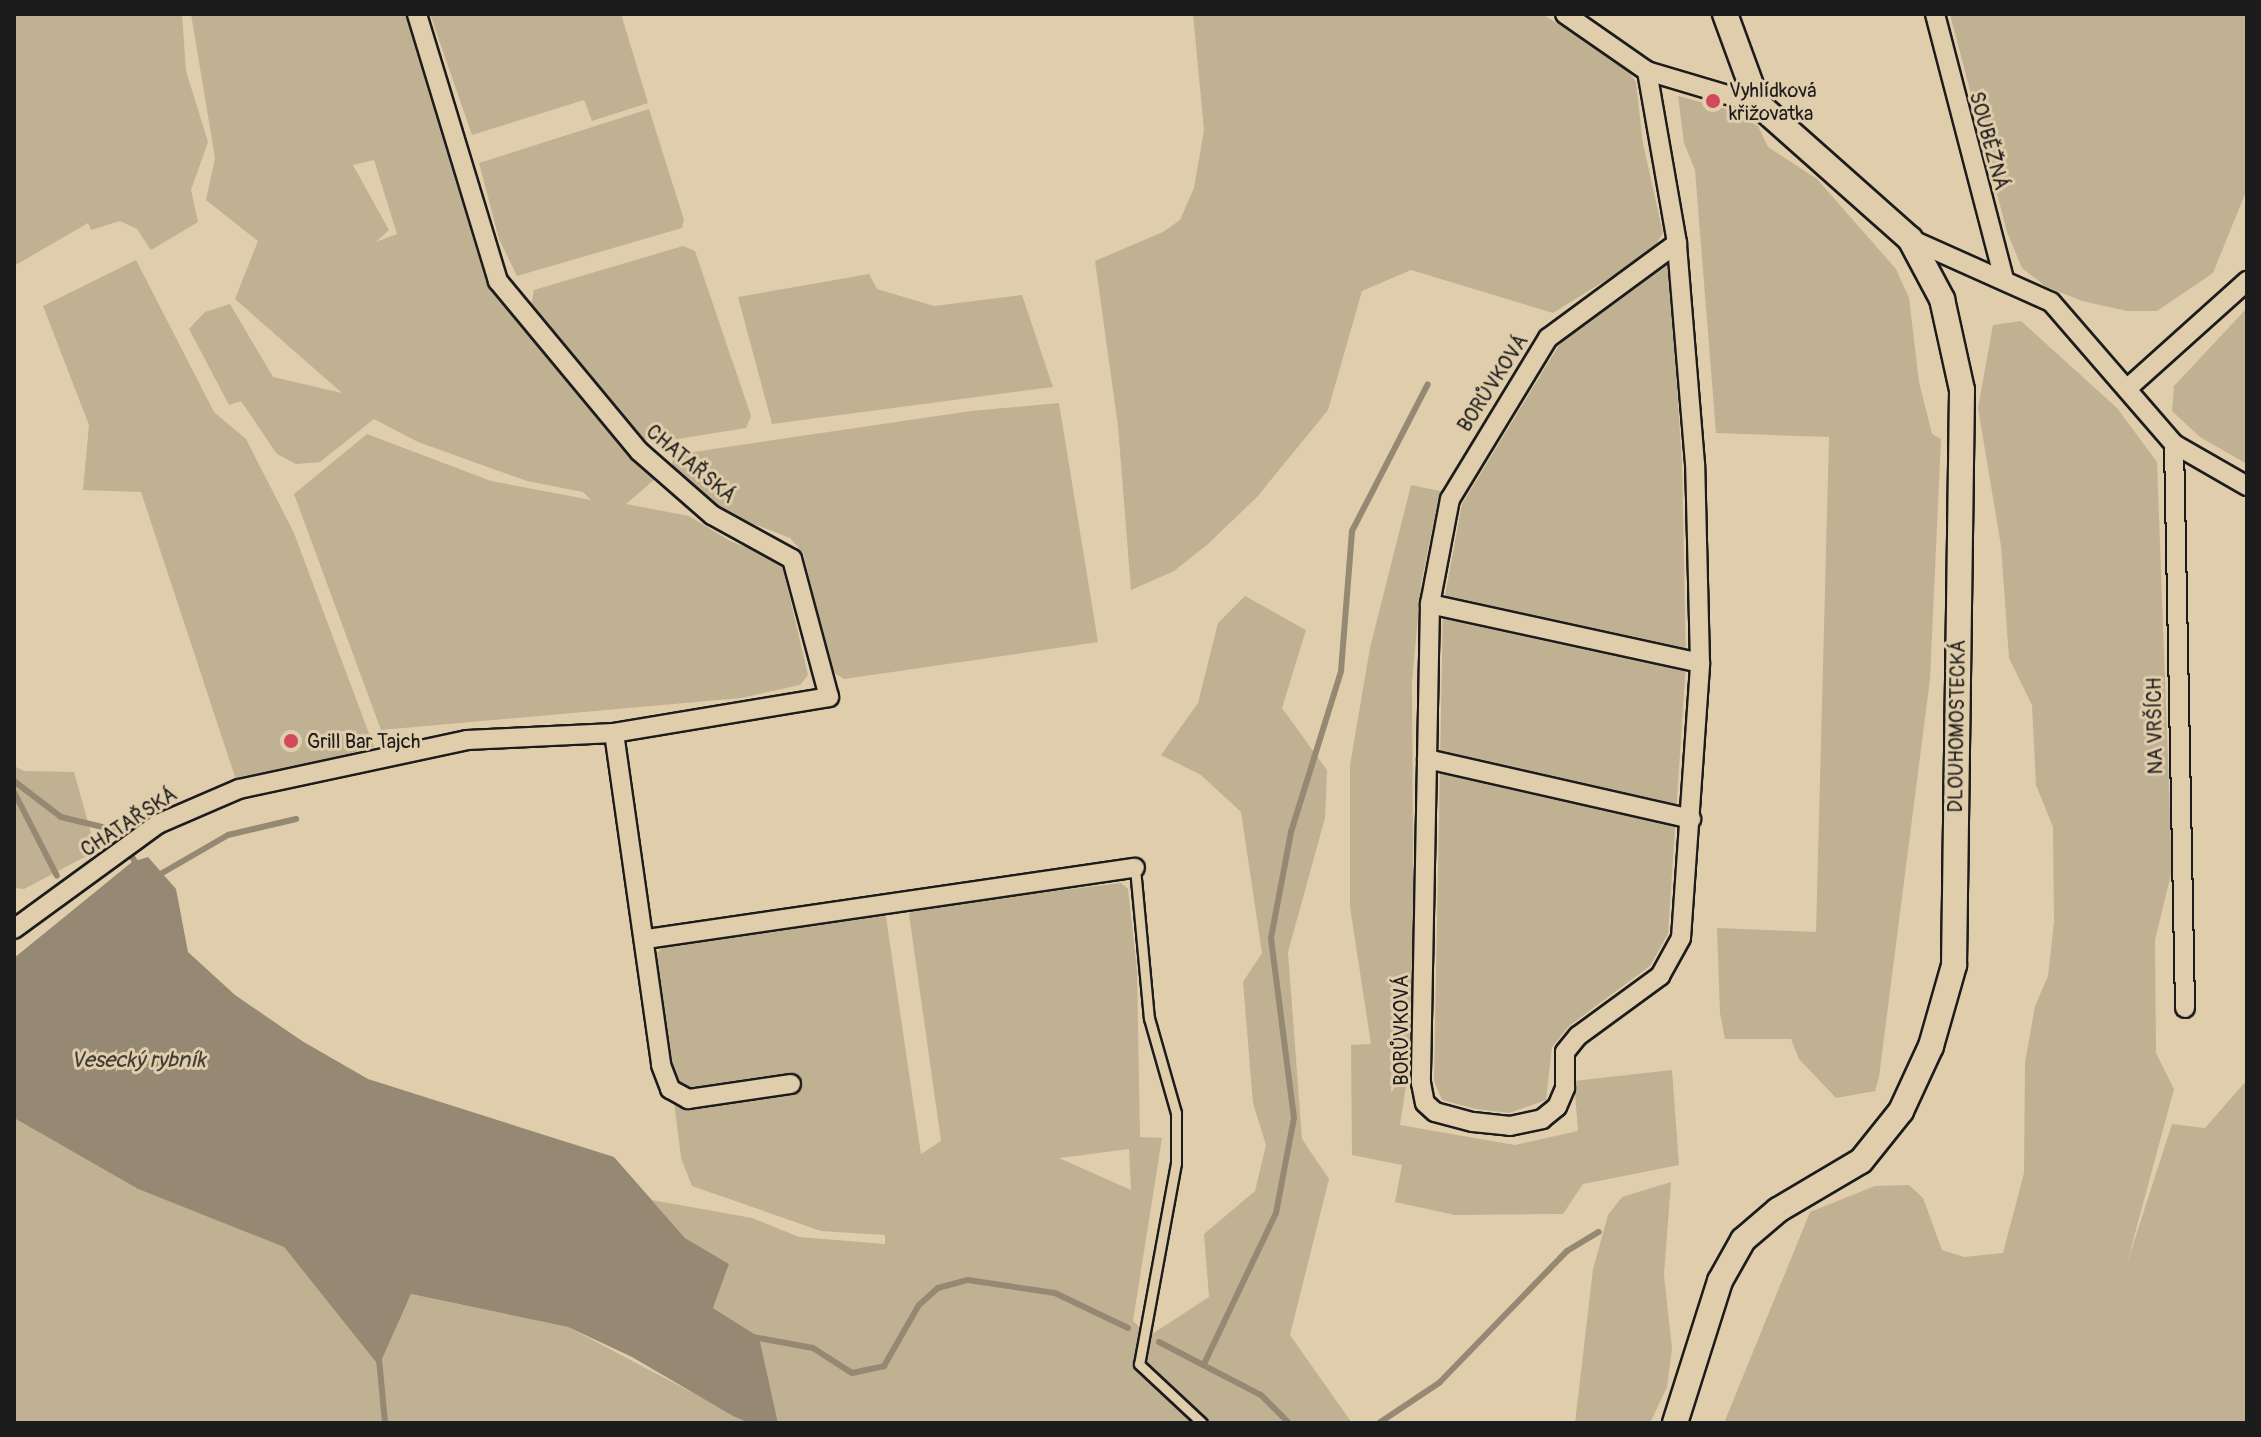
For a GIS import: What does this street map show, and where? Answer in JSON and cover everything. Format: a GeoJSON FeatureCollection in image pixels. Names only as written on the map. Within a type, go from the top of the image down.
{"type":"FeatureCollection","features":[{"type":"Feature","properties":{"kind":"street","name":"CHATAŘSKÁ"},"geometry":{"type":"LineString","coordinates":[[14,929],[129,847],[197,804],[239,789],[389,754],[467,740],[614,733],[829,697],[792,559],[712,515],[639,451],[498,281],[417,14]]}},
{"type":"Feature","properties":{"kind":"street"},"geometry":{"type":"LineString","coordinates":[[1565,14],[1647,71],[1758,104]]}},
{"type":"Feature","properties":{"kind":"street","name":"DLOUHOMOSTECKÁ"},"geometry":{"type":"LineString","coordinates":[[1675,1423],[1720,1281],[1743,1240],[1778,1210],[1861,1161],[1901,1111],[1931,1046],[1954,965],[1962,390],[1942,299],[1910,239],[1758,104],[1725,14]]}},
{"type":"Feature","properties":{"kind":"street","name":"SOUBĚŽNÁ"},"geometry":{"type":"LineString","coordinates":[[1935,14],[2004,278]]}},
{"type":"Feature","properties":{"kind":"street","name":"BORŮVKOVÁ"},"geometry":{"type":"LineString","coordinates":[[1647,71],[1677,243],[1695,464],[1700,663],[1681,938],[1660,976],[1578,1036],[1565,1052],[1565,1088],[1557,1107],[1542,1119],[1510,1126],[1473,1122],[1435,1112],[1425,1103],[1421,1083],[1430,604],[1450,499],[1548,338],[1677,243]]}},
{"type":"Feature","properties":{"kind":"street"},"geometry":{"type":"LineString","coordinates":[[1910,239],[2004,278],[2051,302],[2129,387],[2174,444],[2247,486]]}},
{"type":"Feature","properties":{"kind":"street"},"geometry":{"type":"LineString","coordinates":[[2129,387],[2247,281]]}},
{"type":"Feature","properties":{"kind":"street","name":"NA VRŠÍCH"},"geometry":{"type":"LineString","coordinates":[[2174,444],[2185,1008]]}},
{"type":"Feature","properties":{"kind":"street"},"geometry":{"type":"LineString","coordinates":[[1430,604],[1700,663]]}},
{"type":"Feature","properties":{"kind":"street"},"geometry":{"type":"LineString","coordinates":[[614,733],[646,939],[661,1065],[670,1089],[688,1099],[791,1084]]}},
{"type":"Feature","properties":{"kind":"street"},"geometry":{"type":"LineString","coordinates":[[1427,759],[1691,819]]}},
{"type":"Feature","properties":{"kind":"street"},"geometry":{"type":"LineString","coordinates":[[646,939],[1135,868]]}},
{"type":"Feature","properties":{"kind":"lane"},"geometry":{"type":"LineString","coordinates":[[1135,868],[1149,1018],[1176,1113],[1176,1163],[1139,1364],[1202,1423]]}},
{"type":"Feature","properties":{"kind":"shaded area"},"geometry":{"type":"Polygon","coordinates":[[[14,14],[182,14],[186,71],[208,142],[191,190],[198,222],[151,250],[137,229],[120,221],[91,230],[88,223],[14,266],[14,14]]]}},
{"type":"Feature","properties":{"kind":"shaded area"},"geometry":{"type":"Polygon","coordinates":[[[191,14],[407,14],[482,267],[523,325],[655,479],[626,504],[689,516],[730,541],[772,557],[783,569],[808,675],[800,685],[741,698],[381,730],[294,494],[367,434],[491,481],[591,500],[583,492],[527,481],[418,442],[374,419],[320,462],[296,464],[277,454],[241,401],[229,405],[189,329],[205,312],[230,304],[273,377],[342,393],[235,299],[258,241],[206,200],[215,158],[191,14]],[[374,160],[353,165],[389,230],[376,242],[397,234],[374,160]]]}},
{"type":"Feature","properties":{"kind":"shaded area"},"geometry":{"type":"Polygon","coordinates":[[[430,14],[621,14],[648,103],[592,121],[584,100],[472,135],[430,14]]]}},
{"type":"Feature","properties":{"kind":"shaded area"},"geometry":{"type":"Polygon","coordinates":[[[1193,14],[1542,14],[1624,65],[1636,82],[1643,144],[1663,233],[1651,252],[1553,313],[1411,270],[1362,291],[1328,410],[1257,497],[1208,544],[1174,571],[1131,590],[1118,426],[1095,261],[1163,232],[1180,220],[1194,188],[1204,130],[1193,14]]]}},
{"type":"Feature","properties":{"kind":"shaded area"},"geometry":{"type":"Polygon","coordinates":[[[1950,14],[2247,14],[2247,189],[2213,273],[2157,311],[2127,311],[2082,301],[2045,286],[2022,268],[2007,232],[1950,14]]]}},
{"type":"Feature","properties":{"kind":"shaded area"},"geometry":{"type":"Polygon","coordinates":[[[1678,96],[1726,109],[1758,126],[1768,147],[1817,179],[1896,269],[1909,298],[1919,382],[1932,434],[1941,439],[1930,679],[1879,1077],[1875,1091],[1836,1098],[1799,1059],[1791,1039],[1725,1039],[1720,1013],[1717,928],[1816,932],[1829,437],[1716,433],[1695,170],[1684,143],[1678,96]]]}},
{"type":"Feature","properties":{"kind":"shaded area"},"geometry":{"type":"Polygon","coordinates":[[[649,109],[684,220],[682,228],[517,276],[499,239],[479,163],[649,109]]]}},
{"type":"Feature","properties":{"kind":"shaded area"},"geometry":{"type":"Polygon","coordinates":[[[683,246],[695,251],[751,416],[746,428],[659,442],[644,439],[596,391],[531,307],[534,290],[683,246]]]}},
{"type":"Feature","properties":{"kind":"shaded area"},"geometry":{"type":"Polygon","coordinates":[[[136,260],[214,412],[246,439],[294,533],[374,747],[237,783],[141,492],[83,490],[89,425],[43,306],[136,260]]]}},
{"type":"Feature","properties":{"kind":"shaded area"},"geometry":{"type":"Polygon","coordinates":[[[1669,263],[1682,464],[1686,663],[1668,934],[1650,966],[1569,1026],[1552,1047],[1546,1100],[1509,1113],[1476,1109],[1442,1100],[1434,1081],[1443,606],[1462,504],[1559,345],[1577,326],[1669,263]]]}},
{"type":"Feature","properties":{"kind":"shaded area"},"geometry":{"type":"Polygon","coordinates":[[[869,274],[877,289],[934,306],[1022,295],[1053,387],[772,424],[738,297],[869,274]]]}},
{"type":"Feature","properties":{"kind":"shaded area"},"geometry":{"type":"Polygon","coordinates":[[[2247,308],[2247,464],[2200,437],[2172,411],[2174,386],[2247,308]]]}},
{"type":"Feature","properties":{"kind":"shaded area"},"geometry":{"type":"Polygon","coordinates":[[[2021,321],[2117,408],[2157,462],[2172,870],[2155,940],[2156,1053],[2174,1089],[2127,1263],[2172,1124],[2205,1128],[2247,1080],[2247,1423],[1724,1423],[1810,1212],[1875,1186],[1909,1185],[1923,1198],[1942,1250],[1964,1257],[2003,1253],[2024,1173],[2025,1063],[2035,1006],[2048,976],[2054,922],[2053,827],[2036,785],[2032,705],[2009,658],[2001,546],[1978,408],[1993,325],[2021,321]]]}},
{"type":"Feature","properties":{"kind":"shaded area"},"geometry":{"type":"Polygon","coordinates":[[[1059,403],[1098,642],[844,679],[832,671],[803,553],[790,538],[718,510],[672,467],[673,455],[971,411],[1059,403]]]}},
{"type":"Feature","properties":{"kind":"shaded area"},"geometry":{"type":"Polygon","coordinates":[[[1411,485],[1440,491],[1421,584],[1412,682],[1414,1033],[1400,1125],[1515,1145],[1578,1131],[1574,1081],[1672,1070],[1679,1165],[1583,1184],[1563,1214],[1455,1215],[1395,1202],[1402,1165],[1352,1155],[1351,1045],[1371,1044],[1350,907],[1350,765],[1370,648],[1411,485]]]}},
{"type":"Feature","properties":{"kind":"shaded area"},"geometry":{"type":"Polygon","coordinates":[[[1245,596],[1306,630],[1282,708],[1327,770],[1325,818],[1288,952],[1302,1139],[1329,1179],[1290,1335],[1352,1423],[778,1423],[759,1337],[713,1308],[729,1264],[685,1238],[652,1200],[752,1218],[799,1237],[885,1244],[885,1235],[821,1231],[692,1186],[681,1158],[656,955],[664,945],[875,912],[886,917],[921,1154],[941,1141],[909,914],[914,908],[1121,883],[1128,889],[1137,970],[1140,1137],[1162,1138],[1133,1321],[1149,1336],[1209,1297],[1204,1234],[1255,1191],[1266,1145],[1253,1103],[1243,982],[1262,953],[1241,812],[1201,775],[1161,755],[1198,703],[1218,623],[1245,596]],[[1129,1149],[1059,1158],[1131,1190],[1129,1149]]]}},
{"type":"Feature","properties":{"kind":"shaded area"},"geometry":{"type":"Polygon","coordinates":[[[14,766],[24,771],[74,772],[96,851],[24,889],[14,888],[14,766]]]}},
{"type":"Feature","properties":{"kind":"shaded area"},"geometry":{"type":"Polygon","coordinates":[[[14,1118],[138,1189],[284,1247],[379,1366],[411,1294],[568,1327],[750,1423],[14,1423],[14,1118]]]}},
{"type":"Feature","properties":{"kind":"shaded area"},"geometry":{"type":"Polygon","coordinates":[[[1671,1182],[1664,1275],[1672,1348],[1667,1387],[1651,1421],[1575,1423],[1593,1269],[1608,1215],[1622,1197],[1671,1182]]]}},
{"type":"Feature","properties":{"kind":"water","name":"Vesecký rybník"},"geometry":{"type":"Polygon","coordinates":[[[148,857],[176,889],[188,952],[235,995],[302,1041],[368,1079],[614,1157],[685,1238],[729,1264],[713,1308],[759,1337],[778,1423],[750,1423],[733,1416],[632,1357],[568,1327],[411,1294],[379,1366],[284,1247],[138,1189],[14,1118],[14,958],[132,862],[148,857]]]}},
{"type":"Feature","properties":{"kind":"waterway"},"geometry":{"type":"LineString","coordinates":[[1204,1364],[1276,1213],[1294,1118],[1271,938],[1291,832],[1341,671],[1352,531],[1428,384]]}},
{"type":"Feature","properties":{"kind":"waterway"},"geometry":{"type":"LineString","coordinates":[[14,781],[61,817],[115,830],[137,865]]}},
{"type":"Feature","properties":{"kind":"waterway"},"geometry":{"type":"LineString","coordinates":[[14,792],[57,876]]}},
{"type":"Feature","properties":{"kind":"waterway"},"geometry":{"type":"LineString","coordinates":[[157,876],[228,835],[296,819]]}},
{"type":"Feature","properties":{"kind":"waterway"},"geometry":{"type":"LineString","coordinates":[[1379,1423],[1439,1383],[1567,1251],[1599,1232]]}},
{"type":"Feature","properties":{"kind":"waterway"},"geometry":{"type":"LineString","coordinates":[[753,1337],[813,1348],[852,1373],[884,1366],[919,1305],[938,1288],[968,1280],[1055,1293],[1128,1328]]}},
{"type":"Feature","properties":{"kind":"waterway"},"geometry":{"type":"LineString","coordinates":[[1159,1342],[1261,1395],[1289,1423]]}},
{"type":"Feature","properties":{"kind":"waterway"},"geometry":{"type":"LineString","coordinates":[[379,1359],[385,1423]]}},
{"type":"Feature","properties":{"kind":"place","name":"Vyhlídková křižovatka"},"geometry":{"type":"Point","coordinates":[1713,101]}},
{"type":"Feature","properties":{"kind":"place","name":"Grill Bar Tajch"},"geometry":{"type":"Point","coordinates":[291,741]}}]}
